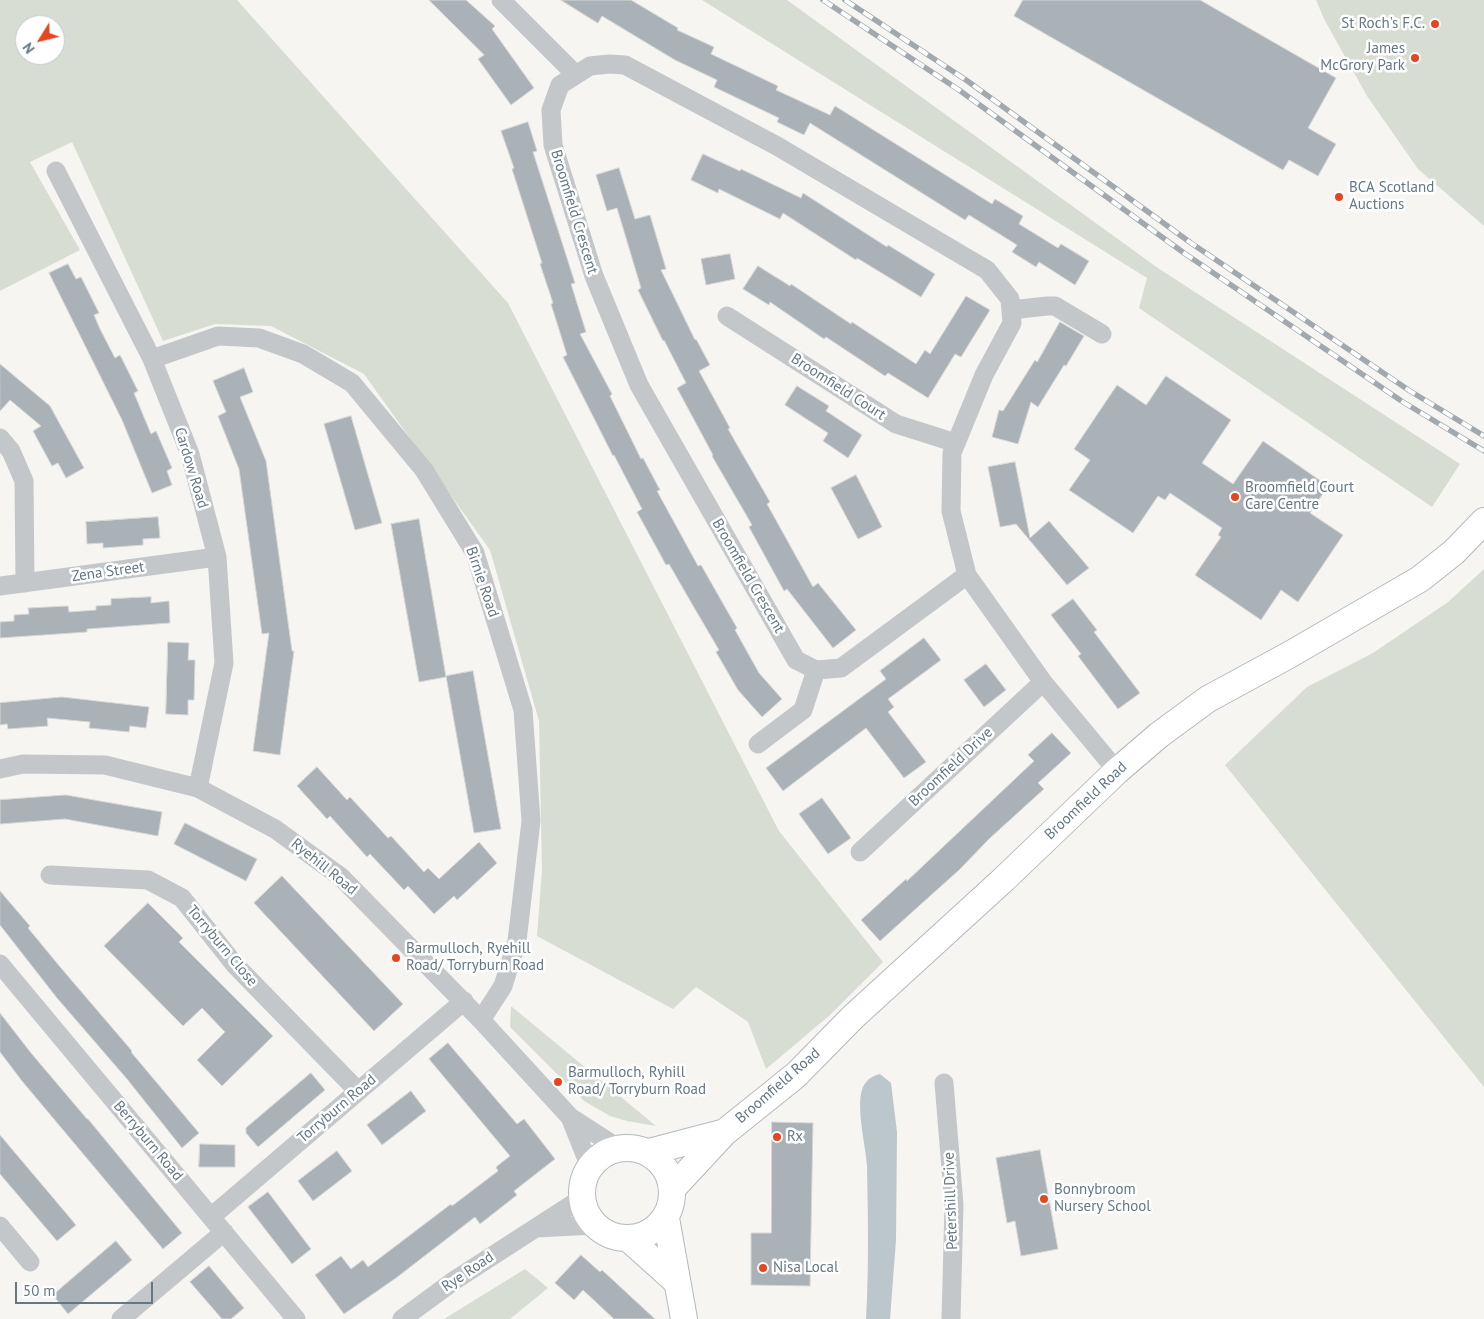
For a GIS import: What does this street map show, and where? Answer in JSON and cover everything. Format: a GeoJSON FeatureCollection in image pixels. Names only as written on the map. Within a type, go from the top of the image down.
{"type":"FeatureCollection","features":[{"type":"Feature","properties":{"kind":"street"},"geometry":{"type":"LineString","coordinates":[[501,0],[575,74]]}},
{"type":"Feature","properties":{"kind":"street","name":"Broomfield Crescent"},"geometry":{"type":"LineString","coordinates":[[816,670],[796,660],[639,385],[594,276],[553,145],[551,110],[560,84],[590,66],[625,65],[768,142],[987,270],[1010,299],[1011,310]]}},
{"type":"Feature","properties":{"kind":"street","name":"Cardow Road"},"geometry":{"type":"LineString","coordinates":[[56,171],[152,359],[190,454],[217,557],[224,663],[198,788]]}},
{"type":"Feature","properties":{"kind":"street"},"geometry":{"type":"LineString","coordinates":[[1102,334],[1055,306],[1011,310],[1012,323],[984,375],[952,453],[951,511],[967,575],[1043,682],[1117,771]]}},
{"type":"Feature","properties":{"kind":"street","name":"Broomfield Court"},"geometry":{"type":"LineString","coordinates":[[727,316],[896,424],[956,443]]}},
{"type":"Feature","properties":{"kind":"street","name":"Birnie Road"},"geometry":{"type":"LineString","coordinates":[[152,359],[218,336],[259,338],[303,354],[352,383],[424,470],[475,553],[523,710],[531,821],[517,941],[504,986],[482,1020]]}},
{"type":"Feature","properties":{"kind":"street"},"geometry":{"type":"LineString","coordinates":[[0,438],[11,451],[24,481],[25,583]]}},
{"type":"Feature","properties":{"kind":"street","name":"Broomfield Road"},"geometry":{"type":"LineString","coordinates":[[673,1188],[725,1132],[796,1074],[853,1017],[1003,880],[1117,771],[1159,735],[1208,699],[1289,655],[1420,579],[1454,552],[1484,521]]}},
{"type":"Feature","properties":{"kind":"street","name":"Zena Street"},"geometry":{"type":"LineString","coordinates":[[0,586],[217,557]]}},
{"type":"Feature","properties":{"kind":"street"},"geometry":{"type":"LineString","coordinates":[[758,744],[803,710],[816,670],[841,668],[967,575]]}},
{"type":"Feature","properties":{"kind":"street","name":"Broomfield Drive"},"geometry":{"type":"LineString","coordinates":[[860,852],[1043,682]]}},
{"type":"Feature","properties":{"kind":"street","name":"Ryehill Road"},"geometry":{"type":"LineString","coordinates":[[0,769],[22,764],[105,765],[198,788],[275,829],[341,877],[464,1001],[570,1117],[618,1148]]}},
{"type":"Feature","properties":{"kind":"street","name":"Torryburn Close"},"geometry":{"type":"LineString","coordinates":[[50,875],[148,880],[182,898],[235,965],[358,1091]]}},
{"type":"Feature","properties":{"kind":"street","name":"Berryburn Road"},"geometry":{"type":"LineString","coordinates":[[0,964],[296,1319]]}},
{"type":"Feature","properties":{"kind":"street","name":"Torryburn Road"},"geometry":{"type":"LineString","coordinates":[[211,1217],[464,1001]]}},
{"type":"Feature","properties":{"kind":"street","name":"Petershill Drive"},"geometry":{"type":"LineString","coordinates":[[944,1083],[954,1205],[951,1319]]}},
{"type":"Feature","properties":{"kind":"street","name":"Ryehill Road"},"geometry":{"type":"LineString","coordinates":[[570,1117],[590,1167]]}},
{"type":"Feature","properties":{"kind":"street","name":"Broomfield Road"},"geometry":{"type":"LineString","coordinates":[[649,1152],[725,1132]]}},
{"type":"Feature","properties":{"kind":"street"},"geometry":{"type":"LineString","coordinates":[[631,1147],[649,1152],[665,1167],[673,1188],[673,1202],[666,1218],[654,1230],[629,1239],[611,1236],[595,1225],[586,1211],[582,1198],[582,1186],[590,1167],[600,1156],[618,1148],[631,1147]]}},
{"type":"Feature","properties":{"kind":"street","name":"Rye Road"},"geometry":{"type":"LineString","coordinates":[[402,1319],[455,1280],[582,1198]]}},
{"type":"Feature","properties":{"kind":"street"},"geometry":{"type":"LineString","coordinates":[[666,1218],[684,1319]]}},
{"type":"Feature","properties":{"kind":"street","name":"Rye Road"},"geometry":{"type":"LineString","coordinates":[[536,1228],[595,1225]]}},
{"type":"Feature","properties":{"kind":"street"},"geometry":{"type":"LineString","coordinates":[[0,1226],[30,1262]]}},
{"type":"Feature","properties":{"kind":"street"},"geometry":{"type":"LineString","coordinates":[[121,1319],[224,1232]]}},
{"type":"Feature","properties":{"kind":"street"},"geometry":{"type":"LineString","coordinates":[[629,1239],[677,1282]]}},
{"type":"Feature","properties":{"kind":"shaded area"},"geometry":{"type":"Polygon","coordinates":[[[0,0],[237,0],[508,303],[779,831],[883,962],[830,1015],[766,1069],[748,1022],[696,987],[673,1009],[537,936],[542,870],[539,721],[490,550],[364,374],[271,326],[215,324],[163,341],[72,142],[30,162],[80,250],[0,291],[0,0]]]}},
{"type":"Feature","properties":{"kind":"shaded area"},"geometry":{"type":"Polygon","coordinates":[[[702,0],[787,0],[1158,268],[1460,464],[1432,507],[1139,308],[1147,278],[702,0]]]}},
{"type":"Feature","properties":{"kind":"shaded area","name":"James McGrory Park"},"geometry":{"type":"Polygon","coordinates":[[[1316,0],[1484,0],[1484,226],[1418,169],[1367,96],[1324,19],[1316,0]]]}},
{"type":"Feature","properties":{"kind":"shaded area"},"geometry":{"type":"Polygon","coordinates":[[[1484,569],[1484,1087],[1225,765],[1307,687],[1373,653],[1448,602],[1484,569]]]}},
{"type":"Feature","properties":{"kind":"shaded area"},"geometry":{"type":"Polygon","coordinates":[[[511,1006],[656,1126],[610,1116],[584,1101],[510,1027],[511,1006]]]}},
{"type":"Feature","properties":{"kind":"shaded area"},"geometry":{"type":"Polygon","coordinates":[[[880,1074],[891,1083],[897,1132],[896,1240],[890,1319],[866,1319],[868,1262],[867,1166],[860,1104],[865,1084],[870,1078],[880,1074]]]}},
{"type":"Feature","properties":{"kind":"shaded area"},"geometry":{"type":"Polygon","coordinates":[[[525,1269],[548,1288],[510,1319],[444,1319],[525,1269]]]}},
{"type":"Feature","properties":{"kind":"building"},"geometry":{"type":"Polygon","coordinates":[[[429,0],[466,0],[495,26],[492,29],[534,88],[511,105],[478,59],[484,55],[429,0]]]}},
{"type":"Feature","properties":{"kind":"building"},"geometry":{"type":"Polygon","coordinates":[[[561,0],[631,0],[678,28],[677,30],[714,47],[711,54],[778,86],[776,90],[830,115],[835,106],[992,204],[995,199],[1023,216],[1019,224],[1058,248],[1061,244],[1089,261],[1075,285],[1039,262],[1036,267],[1012,252],[1017,245],[969,215],[965,220],[810,123],[804,135],[777,122],[779,118],[714,87],[717,80],[675,60],[602,16],[598,23],[561,0]]]}},
{"type":"Feature","properties":{"kind":"building"},"geometry":{"type":"Polygon","coordinates":[[[1023,0],[1200,0],[1336,78],[1308,128],[1336,144],[1318,176],[1289,160],[1283,170],[1014,16],[1023,0]]]}},
{"type":"Feature","properties":{"kind":"building"},"geometry":{"type":"Polygon","coordinates":[[[528,122],[537,151],[533,152],[575,283],[571,284],[586,332],[580,334],[612,394],[610,396],[641,459],[643,458],[660,490],[657,491],[698,566],[701,565],[737,628],[735,630],[759,673],[782,699],[762,717],[738,690],[716,652],[719,650],[669,564],[666,565],[637,512],[642,509],[563,357],[567,355],[551,304],[553,303],[512,169],[514,168],[501,131],[528,122]]]}},
{"type":"Feature","properties":{"kind":"building"},"geometry":{"type":"Polygon","coordinates":[[[703,154],[740,171],[741,169],[801,198],[803,193],[887,247],[888,245],[935,274],[921,297],[857,258],[856,260],[783,213],[780,219],[719,189],[718,193],[691,180],[703,154]]]}},
{"type":"Feature","properties":{"kind":"building"},"geometry":{"type":"Polygon","coordinates":[[[619,168],[635,219],[650,215],[666,269],[661,270],[695,340],[710,365],[699,371],[730,428],[728,429],[770,502],[767,504],[813,587],[818,583],[856,630],[833,648],[787,589],[784,591],[749,527],[752,525],[712,456],[677,388],[686,383],[638,290],[641,288],[617,208],[607,211],[596,175],[619,168]]]}},
{"type":"Feature","properties":{"kind":"building"},"geometry":{"type":"Polygon","coordinates":[[[730,254],[735,279],[706,285],[701,259],[730,254]]]}},
{"type":"Feature","properties":{"kind":"building"},"geometry":{"type":"Polygon","coordinates":[[[68,264],[76,279],[81,277],[99,313],[94,315],[100,329],[115,358],[120,355],[138,391],[134,393],[151,434],[156,431],[172,468],[167,471],[172,485],[152,493],[122,420],[49,273],[68,264]]]}},
{"type":"Feature","properties":{"kind":"building"},"geometry":{"type":"Polygon","coordinates":[[[758,266],[790,286],[791,284],[916,364],[925,350],[930,354],[966,296],[990,310],[961,357],[955,354],[928,398],[888,373],[885,376],[826,337],[824,339],[770,302],[769,305],[743,289],[758,266]]]}},
{"type":"Feature","properties":{"kind":"building"},"geometry":{"type":"Polygon","coordinates":[[[1060,322],[1084,336],[1038,407],[1031,402],[1018,444],[992,437],[999,410],[1003,411],[1035,360],[1037,362],[1060,322]]]}},
{"type":"Feature","properties":{"kind":"building"},"geometry":{"type":"Polygon","coordinates":[[[0,364],[50,406],[84,468],[66,478],[58,463],[52,466],[33,431],[41,426],[10,400],[0,411],[0,364]]]}},
{"type":"Feature","properties":{"kind":"building"},"geometry":{"type":"Polygon","coordinates":[[[244,368],[253,392],[240,397],[266,461],[292,651],[294,651],[280,755],[253,751],[269,633],[262,634],[239,469],[218,416],[226,412],[213,381],[244,368]]]}},
{"type":"Feature","properties":{"kind":"building","name":"Broomfield Court Care Centre"},"geometry":{"type":"Polygon","coordinates":[[[1166,376],[1231,420],[1202,463],[1233,484],[1263,441],[1328,486],[1310,513],[1343,535],[1298,602],[1281,590],[1261,620],[1195,575],[1221,537],[1218,535],[1222,528],[1170,493],[1165,500],[1158,496],[1133,533],[1069,490],[1090,460],[1074,449],[1117,385],[1146,405],[1166,376]]]}},
{"type":"Feature","properties":{"kind":"building"},"geometry":{"type":"Polygon","coordinates":[[[797,386],[829,406],[826,411],[862,435],[848,458],[823,441],[828,433],[785,405],[797,386]]]}},
{"type":"Feature","properties":{"kind":"building"},"geometry":{"type":"Polygon","coordinates":[[[351,416],[382,523],[355,530],[324,424],[351,416]]]}},
{"type":"Feature","properties":{"kind":"building"},"geometry":{"type":"Polygon","coordinates":[[[1015,462],[1030,538],[1049,521],[1089,568],[1067,585],[1016,524],[1000,527],[988,467],[1015,462]]]}},
{"type":"Feature","properties":{"kind":"building"},"geometry":{"type":"Polygon","coordinates":[[[856,475],[882,527],[858,539],[831,488],[856,475]]]}},
{"type":"Feature","properties":{"kind":"building"},"geometry":{"type":"Polygon","coordinates":[[[158,517],[160,538],[143,539],[143,545],[103,548],[103,543],[87,544],[86,522],[158,517]]]}},
{"type":"Feature","properties":{"kind":"building"},"geometry":{"type":"Polygon","coordinates":[[[419,519],[446,677],[419,682],[391,524],[419,519]]]}},
{"type":"Feature","properties":{"kind":"building"},"geometry":{"type":"Polygon","coordinates":[[[151,597],[151,603],[169,601],[170,623],[87,629],[87,632],[0,638],[0,622],[14,621],[14,615],[29,614],[28,608],[68,606],[69,612],[96,610],[96,606],[111,605],[111,599],[151,597]]]}},
{"type":"Feature","properties":{"kind":"building"},"geometry":{"type":"Polygon","coordinates":[[[1073,599],[1097,630],[1094,632],[1140,693],[1118,709],[1078,656],[1081,654],[1051,615],[1073,599]]]}},
{"type":"Feature","properties":{"kind":"building"},"geometry":{"type":"Polygon","coordinates":[[[924,638],[941,660],[888,699],[894,707],[888,712],[926,762],[904,778],[866,728],[783,791],[766,768],[886,679],[880,671],[924,638]]]}},
{"type":"Feature","properties":{"kind":"building"},"geometry":{"type":"Polygon","coordinates":[[[168,642],[189,643],[188,660],[195,660],[194,700],[188,700],[188,715],[166,714],[168,642]]]}},
{"type":"Feature","properties":{"kind":"building"},"geometry":{"type":"Polygon","coordinates":[[[986,664],[1006,690],[984,707],[964,680],[986,664]]]}},
{"type":"Feature","properties":{"kind":"building"},"geometry":{"type":"Polygon","coordinates":[[[473,671],[501,829],[474,833],[446,676],[473,671]]]}},
{"type":"Feature","properties":{"kind":"building"},"geometry":{"type":"Polygon","coordinates":[[[62,697],[149,707],[146,728],[130,726],[129,732],[89,728],[90,722],[47,718],[48,726],[8,729],[7,724],[0,725],[0,703],[62,697]]]}},
{"type":"Feature","properties":{"kind":"building"},"geometry":{"type":"Polygon","coordinates":[[[1052,733],[1071,753],[1038,783],[1044,789],[990,838],[959,870],[880,941],[861,920],[906,879],[907,881],[1034,761],[1028,755],[1052,733]]]}},
{"type":"Feature","properties":{"kind":"building"},"geometry":{"type":"Polygon","coordinates":[[[317,767],[347,800],[350,797],[388,838],[391,836],[424,872],[428,868],[439,879],[479,842],[497,863],[457,900],[454,896],[434,914],[408,886],[404,890],[370,854],[367,857],[330,816],[327,819],[297,786],[317,767]]]}},
{"type":"Feature","properties":{"kind":"building"},"geometry":{"type":"Polygon","coordinates":[[[66,795],[162,812],[158,836],[65,819],[0,824],[0,800],[66,795]]]}},
{"type":"Feature","properties":{"kind":"building"},"geometry":{"type":"Polygon","coordinates":[[[822,798],[851,838],[828,854],[799,814],[822,798]]]}},
{"type":"Feature","properties":{"kind":"building"},"geometry":{"type":"Polygon","coordinates":[[[185,823],[257,859],[246,881],[174,844],[185,823]]]}},
{"type":"Feature","properties":{"kind":"building"},"geometry":{"type":"Polygon","coordinates":[[[282,876],[403,1004],[374,1031],[254,903],[282,876]]]}},
{"type":"Feature","properties":{"kind":"building"},"geometry":{"type":"Polygon","coordinates":[[[0,891],[30,926],[28,928],[199,1133],[182,1148],[127,1079],[57,998],[0,925],[0,891]]]}},
{"type":"Feature","properties":{"kind":"building"},"geometry":{"type":"Polygon","coordinates":[[[148,903],[183,938],[179,942],[273,1036],[222,1086],[197,1060],[225,1032],[202,1008],[183,1026],[104,946],[148,903]]]}},
{"type":"Feature","properties":{"kind":"building"},"geometry":{"type":"Polygon","coordinates":[[[0,1013],[31,1053],[182,1233],[163,1249],[22,1081],[0,1052],[0,1013]]]}},
{"type":"Feature","properties":{"kind":"building"},"geometry":{"type":"Polygon","coordinates":[[[448,1043],[517,1124],[524,1119],[555,1159],[514,1191],[517,1195],[480,1224],[475,1217],[396,1278],[344,1314],[315,1275],[341,1256],[351,1269],[363,1260],[368,1267],[498,1171],[496,1167],[510,1156],[429,1059],[448,1043]]]}},
{"type":"Feature","properties":{"kind":"building"},"geometry":{"type":"Polygon","coordinates":[[[311,1073],[325,1090],[258,1147],[246,1133],[246,1128],[311,1073]]]}},
{"type":"Feature","properties":{"kind":"building"},"geometry":{"type":"Polygon","coordinates":[[[411,1091],[426,1111],[382,1145],[367,1125],[411,1091]]]}},
{"type":"Feature","properties":{"kind":"building"},"geometry":{"type":"Polygon","coordinates":[[[772,1122],[813,1123],[810,1286],[751,1285],[751,1233],[771,1233],[772,1122]]]}},
{"type":"Feature","properties":{"kind":"building"},"geometry":{"type":"Polygon","coordinates":[[[0,1135],[76,1225],[57,1241],[0,1174],[0,1135]]]}},
{"type":"Feature","properties":{"kind":"building"},"geometry":{"type":"Polygon","coordinates":[[[200,1144],[235,1145],[235,1167],[199,1167],[200,1144]]]}},
{"type":"Feature","properties":{"kind":"building"},"geometry":{"type":"Polygon","coordinates":[[[1040,1150],[1058,1249],[1021,1256],[1015,1221],[1007,1223],[996,1158],[1040,1150]]]}},
{"type":"Feature","properties":{"kind":"building"},"geometry":{"type":"Polygon","coordinates":[[[337,1151],[352,1171],[313,1201],[298,1181],[337,1151]]]}},
{"type":"Feature","properties":{"kind":"building"},"geometry":{"type":"Polygon","coordinates":[[[268,1192],[311,1249],[292,1264],[248,1207],[268,1192]]]}},
{"type":"Feature","properties":{"kind":"building"},"geometry":{"type":"Polygon","coordinates":[[[116,1241],[132,1260],[68,1314],[53,1295],[116,1241]]]}},
{"type":"Feature","properties":{"kind":"building"},"geometry":{"type":"Polygon","coordinates":[[[581,1255],[600,1272],[602,1270],[655,1319],[614,1319],[583,1290],[574,1300],[555,1283],[581,1255]]]}},
{"type":"Feature","properties":{"kind":"building"},"geometry":{"type":"Polygon","coordinates":[[[209,1266],[244,1308],[231,1319],[222,1319],[190,1282],[209,1266]]]}},
{"type":"Feature","properties":{"kind":"railway"},"geometry":{"type":"LineString","coordinates":[[823,0],[959,90],[1184,253],[1403,402],[1484,451]]}},
{"type":"Feature","properties":{"kind":"railway"},"geometry":{"type":"LineString","coordinates":[[845,0],[966,80],[1191,243],[1410,391],[1484,436]]}},
{"type":"Feature","properties":{"kind":"place","name":"St Roch's F.C."},"geometry":{"type":"Point","coordinates":[1435,24]}},
{"type":"Feature","properties":{"kind":"place","name":"James McGrory Park"},"geometry":{"type":"Point","coordinates":[1415,58]}},
{"type":"Feature","properties":{"kind":"place","name":"BCA Scotland Auctions"},"geometry":{"type":"Point","coordinates":[1339,197]}},
{"type":"Feature","properties":{"kind":"place","name":"Broomfield Court Care Centre"},"geometry":{"type":"Point","coordinates":[1235,497]}},
{"type":"Feature","properties":{"kind":"place","name":"Barmulloch, Ryehill Road/ Torryburn Road"},"geometry":{"type":"Point","coordinates":[396,958]}},
{"type":"Feature","properties":{"kind":"place","name":"Barmulloch, Ryhill Road/ Torryburn Road"},"geometry":{"type":"Point","coordinates":[558,1082]}},
{"type":"Feature","properties":{"kind":"place","name":"Rx"},"geometry":{"type":"Point","coordinates":[777,1137]}},
{"type":"Feature","properties":{"kind":"place","name":"Bonnybroom Nursery School"},"geometry":{"type":"Point","coordinates":[1044,1199]}},
{"type":"Feature","properties":{"kind":"place","name":"Nisa Local"},"geometry":{"type":"Point","coordinates":[763,1268]}}]}
